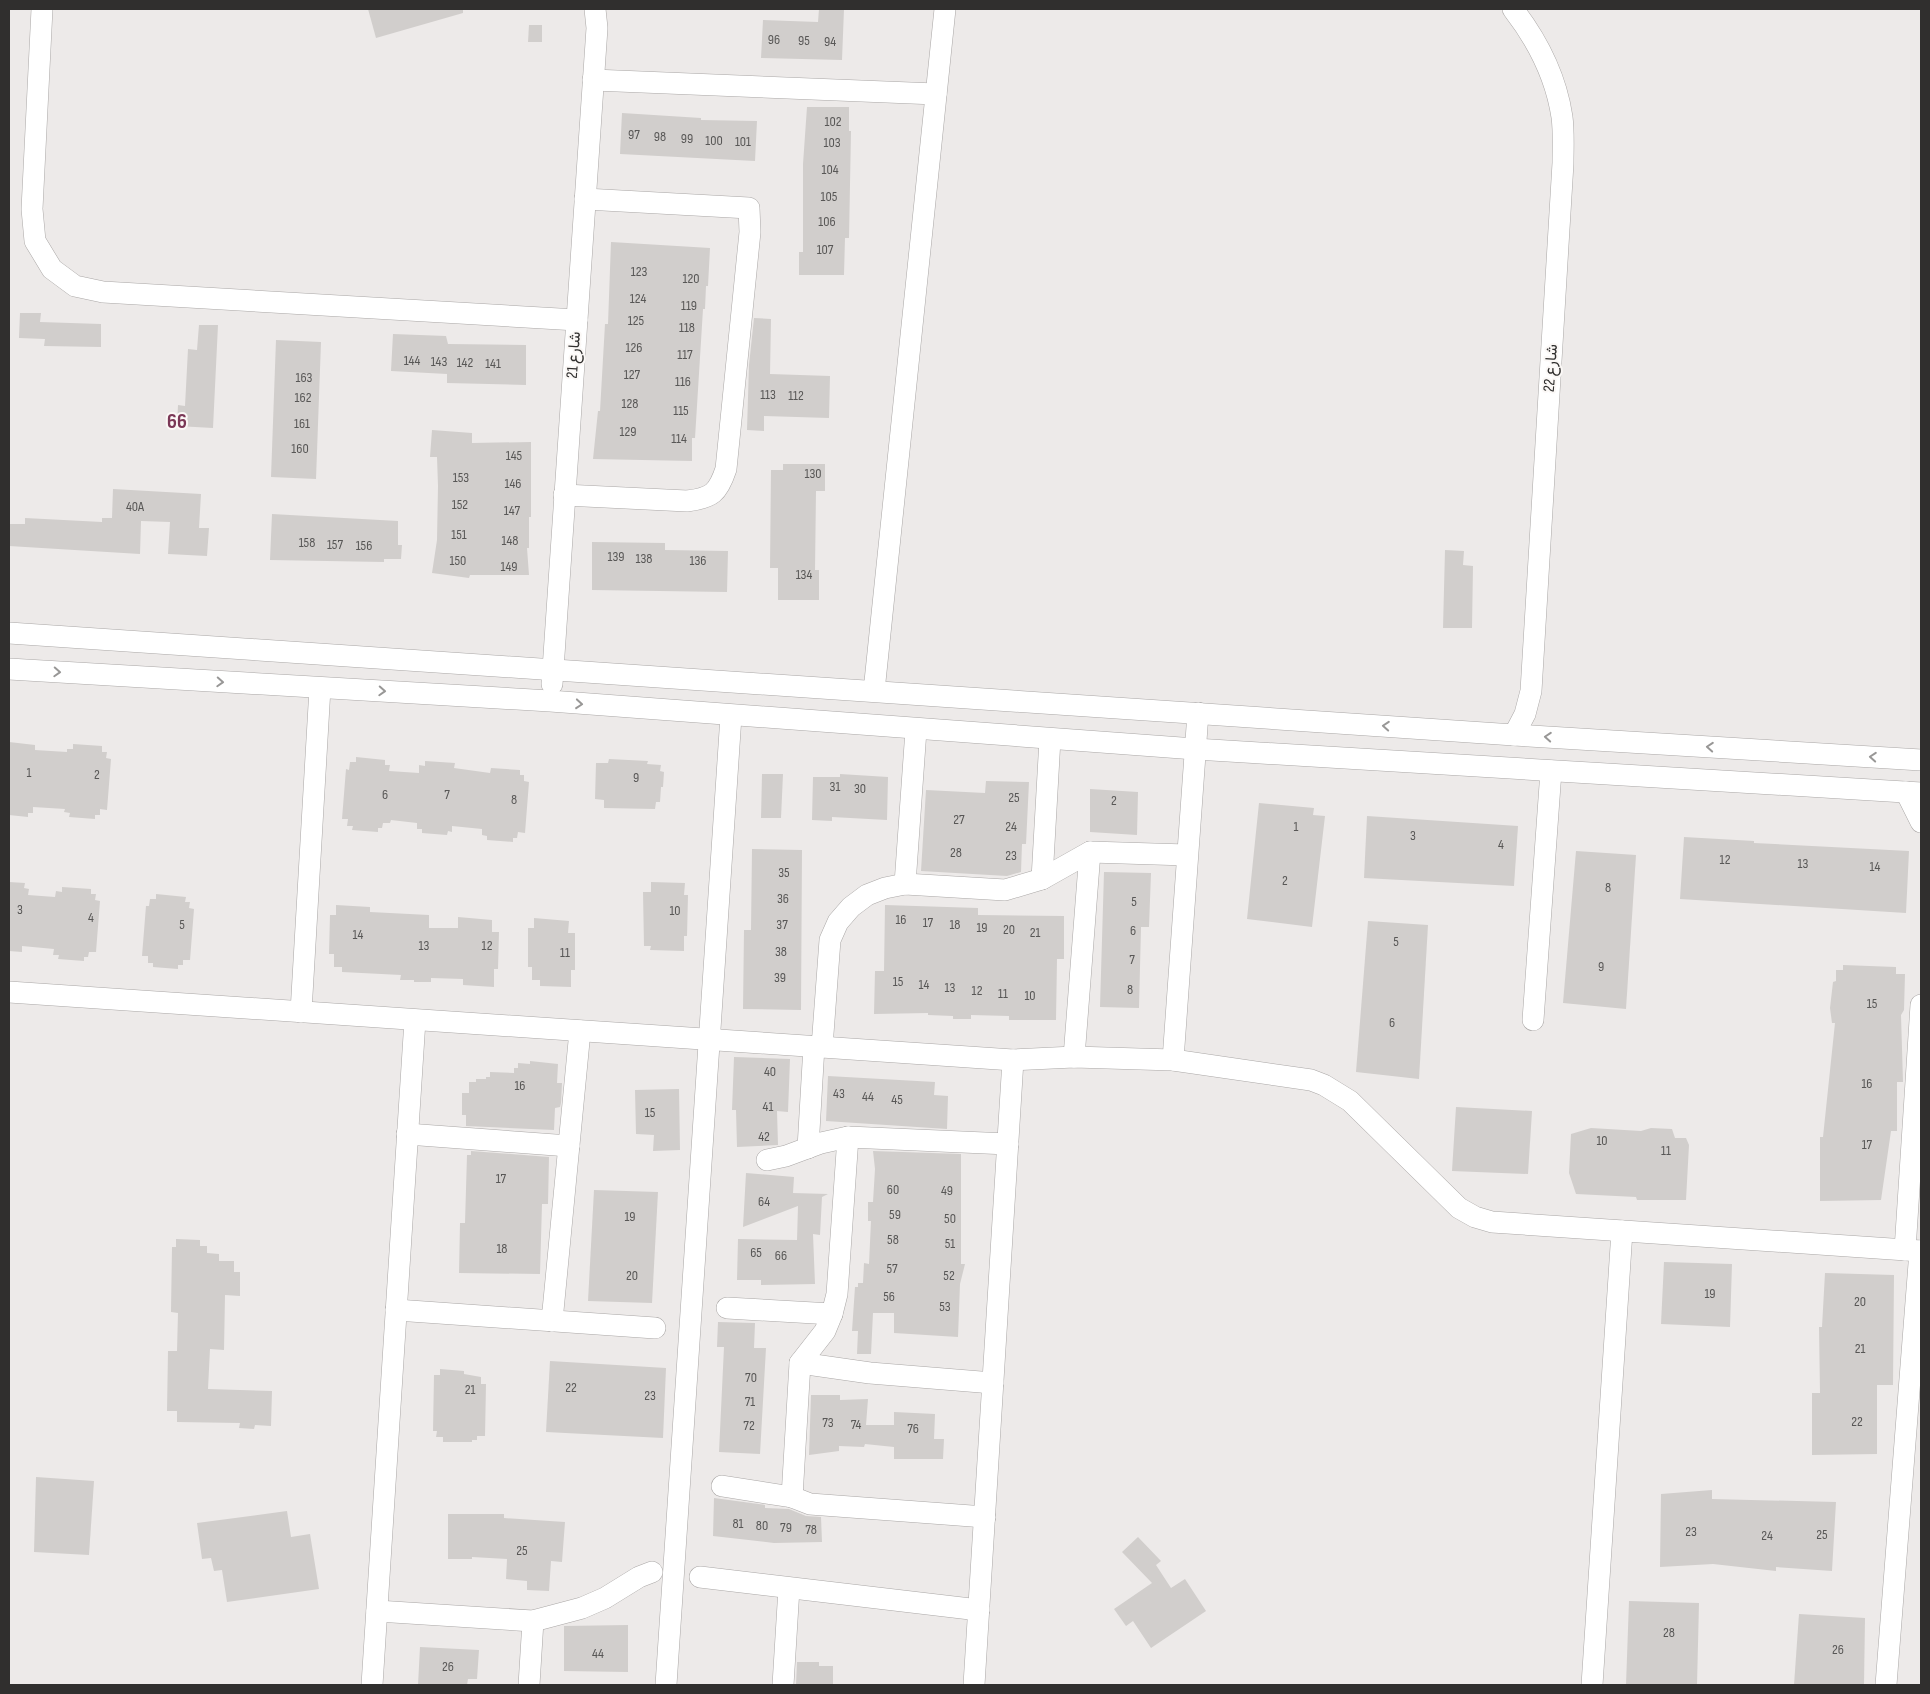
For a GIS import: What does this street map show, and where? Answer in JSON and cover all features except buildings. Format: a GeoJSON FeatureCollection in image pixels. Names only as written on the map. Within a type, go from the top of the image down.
{"type":"FeatureCollection","features":[{"type":"Feature","properties":{"kind":"street"},"geometry":{"type":"LineString","coordinates":[[42,9],[32,209],[35,241],[52,269],[75,286],[103,292],[577,320]]}},
{"type":"Feature","properties":{"kind":"street","name":"شارع 21"},"geometry":{"type":"LineString","coordinates":[[550,702],[597,28],[595,9]]}},
{"type":"Feature","properties":{"kind":"street"},"geometry":{"type":"LineString","coordinates":[[874,691],[945,9]]}},
{"type":"Feature","properties":{"kind":"street","name":"شارع 22"},"geometry":{"type":"LineString","coordinates":[[1513,9],[1529,30],[1550,71],[1562,117],[1563,163],[1531,691],[1525,714],[1514,735]]}},
{"type":"Feature","properties":{"kind":"street"},"geometry":{"type":"LineString","coordinates":[[593,80],[936,94]]}},
{"type":"Feature","properties":{"kind":"street"},"geometry":{"type":"LineString","coordinates":[[564,495],[687,501],[706,499],[720,487],[726,469],[750,232],[749,208],[585,200]]}},
{"type":"Feature","properties":{"kind":"street"},"geometry":{"type":"LineString","coordinates":[[9,633],[1514,735],[1921,760]]}},
{"type":"Feature","properties":{"kind":"street"},"geometry":{"type":"LineString","coordinates":[[9,669],[550,702],[1195,749],[1913,793],[1921,822]]}},
{"type":"Feature","properties":{"kind":"street"},"geometry":{"type":"LineString","coordinates":[[301,1012],[320,688]]}},
{"type":"Feature","properties":{"kind":"street"},"geometry":{"type":"LineString","coordinates":[[1173,1060],[1198,713]]}},
{"type":"Feature","properties":{"kind":"street"},"geometry":{"type":"LineString","coordinates":[[666,1685],[731,716]]}},
{"type":"Feature","properties":{"kind":"street"},"geometry":{"type":"LineString","coordinates":[[905,884],[916,730]]}},
{"type":"Feature","properties":{"kind":"street"},"geometry":{"type":"LineString","coordinates":[[1042,879],[1050,739]]}},
{"type":"Feature","properties":{"kind":"street"},"geometry":{"type":"LineString","coordinates":[[1662,777],[1664,744]]}},
{"type":"Feature","properties":{"kind":"street"},"geometry":{"type":"LineString","coordinates":[[1533,1020],[1551,770]]}},
{"type":"Feature","properties":{"kind":"street"},"geometry":{"type":"LineString","coordinates":[[808,1148],[830,940],[838,922],[851,907],[867,895],[885,888],[905,884],[1005,890],[1042,879],[1090,852],[1187,855]]}},
{"type":"Feature","properties":{"kind":"street"},"geometry":{"type":"LineString","coordinates":[[1074,1057],[1090,852]]}},
{"type":"Feature","properties":{"kind":"street"},"geometry":{"type":"LineString","coordinates":[[9,992],[1014,1060],[1074,1057],[1173,1060],[1300,1078],[1324,1085],[1350,1101],[1459,1208],[1475,1217],[1492,1222],[1915,1250]]}},
{"type":"Feature","properties":{"kind":"street"},"geometry":{"type":"LineString","coordinates":[[1886,1685],[1915,1250],[1921,1005]]}},
{"type":"Feature","properties":{"kind":"street"},"geometry":{"type":"LineString","coordinates":[[372,1685],[415,1020]]}},
{"type":"Feature","properties":{"kind":"street"},"geometry":{"type":"LineString","coordinates":[[552,1321],[580,1031]]}},
{"type":"Feature","properties":{"kind":"street"},"geometry":{"type":"LineString","coordinates":[[974,1685],[1014,1060]]}},
{"type":"Feature","properties":{"kind":"street"},"geometry":{"type":"LineString","coordinates":[[407,1134],[569,1146]]}},
{"type":"Feature","properties":{"kind":"street"},"geometry":{"type":"LineString","coordinates":[[767,1160],[778,1159],[848,1137],[1008,1144]]}},
{"type":"Feature","properties":{"kind":"street"},"geometry":{"type":"LineString","coordinates":[[792,1498],[800,1363],[825,1331],[837,1294],[848,1137]]}},
{"type":"Feature","properties":{"kind":"street"},"geometry":{"type":"LineString","coordinates":[[1592,1685],[1622,1231]]}},
{"type":"Feature","properties":{"kind":"street"},"geometry":{"type":"LineString","coordinates":[[727,1308],[832,1314]]}},
{"type":"Feature","properties":{"kind":"street"},"geometry":{"type":"LineString","coordinates":[[396,1310],[655,1328]]}},
{"type":"Feature","properties":{"kind":"street"},"geometry":{"type":"LineString","coordinates":[[800,1363],[870,1373],[993,1383]]}},
{"type":"Feature","properties":{"kind":"street"},"geometry":{"type":"LineString","coordinates":[[722,1486],[792,1498],[810,1504],[985,1517]]}},
{"type":"Feature","properties":{"kind":"street"},"geometry":{"type":"LineString","coordinates":[[377,1610],[533,1621],[582,1608],[605,1598],[639,1577],[652,1572]]}},
{"type":"Feature","properties":{"kind":"street"},"geometry":{"type":"LineString","coordinates":[[700,1577],[979,1610]]}},
{"type":"Feature","properties":{"kind":"street"},"geometry":{"type":"LineString","coordinates":[[783,1685],[789,1588]]}},
{"type":"Feature","properties":{"kind":"street"},"geometry":{"type":"LineString","coordinates":[[529,1685],[533,1621]]}},
{"type":"Feature","properties":{"kind":"district","name":"66"},"geometry":{"type":"Point","coordinates":[177,421]}}]}
